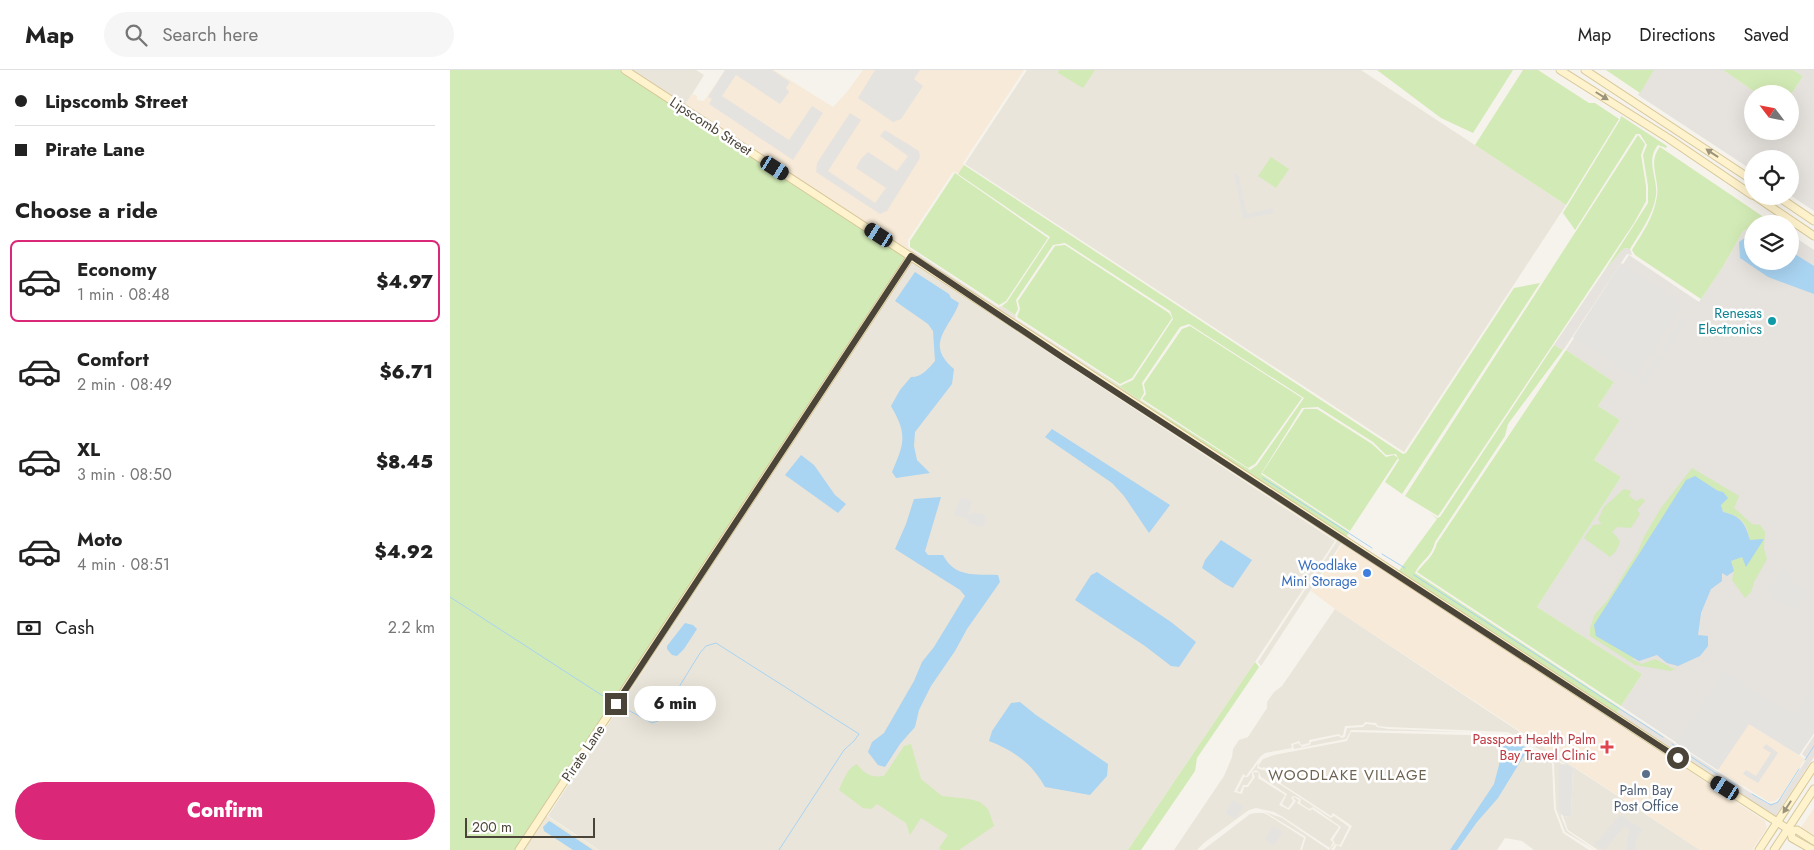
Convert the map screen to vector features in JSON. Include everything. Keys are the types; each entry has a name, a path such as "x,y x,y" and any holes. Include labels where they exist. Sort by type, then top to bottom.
{"street":[{"name":"Lipscomb Street","path":"625,70 911,256 1062,357 1790,830"},
{"path":"1560,70 1744,188"},
{"path":"1585,70 1744,175"},
{"path":"1769,205 1814,236"},
{"path":"1792,205 1814,220"},
{"name":"Pirate Lane","path":"519,850 911,256"},
{"path":"1759,850 1814,766"},
{"path":"1774,850 1790,830 1814,789"},
{"path":"1790,830 1798,830 1814,840"},
{"path":"1790,830 1792,838 1812,850"}],"shaded area":[{"path":"629,70 696,70 704,75 684,107"},
{"path":"725,70 774,70 833,107 863,70 1024,70 963,163 964,165 959,173 953,172 908,240 908,247 915,252 913,255 684,107 692,94 697,96 697,100 704,101"},
{"path":"725,70 772,70 790,82 786,88 789,92 780,104 736,75 722,96 789,140 812,106 823,113 793,160 709,104 712,99 708,97"},
{"path":"875,70 920,70 914,79 923,86 901,119 893,122 858,98"},
{"path":"1027,70 1361,70 1566,205 1404,452 965,164"},
{"path":"1654,70 1723,70 1745,85 1744,140 1799,140 1799,85 1797,85 1803,76 1793,70 1814,70 1814,211 1799,201 1799,150 1744,150 1744,165 1638,95"},
{"path":"850,113 861,120 828,171 875,203 886,188 856,168 861,159 868,152 897,171 908,156 880,136 885,130 919,151 920,158 887,211 880,214 816,172 817,163"},
{"path":"1238,173 1247,214 1273,208 1274,213 1243,219 1234,174"},
{"path":"1743,231 1744,270 1799,270 1799,240 1814,250 1814,733 1799,755 1749,724 1718,770 1621,706 1642,674 1537,607 1621,477 1594,460 1620,420 1598,406 1614,382 1566,350 1629,255 1699,302 1722,268"},
{"path":"1624,248 1630,249 1632,255 1627,254 1564,349 1554,345 1605,270"},
{"path":"915,252 998,307 1002,306 1015,315 1016,319 1337,533 913,255"},
{"path":"911,262 1335,541 1128,850 599,850 548,816"},
{"path":"1621,263 1684,304 1635,378 1573,337"},
{"path":"1683,315 1689,318 1667,350 1662,347"},
{"path":"1659,352 1664,355 1643,387 1637,383"},
{"path":"1087,376 1342,542 1261,666 1258,662 1337,541"},
{"path":"960,498 972,500 968,514 972,515 972,512 986,515 985,519 987,520 982,527 967,523 968,519 954,515"},
{"path":"1343,543 1765,821 1767,828 1752,850 1700,850 1335,609 1311,591"},
{"path":"1781,569 1792,576 1790,579 1809,591 1798,609 1789,604 1786,607 1771,597 1773,594 1767,590"},
{"path":"1335,609 1700,850 1598,850 1568,830 1563,816 1571,817 1573,768 1508,732 1388,727 1365,722 1363,725 1345,726 1341,736 1339,734 1309,740 1309,743 1301,745 1299,741 1291,744 1292,748 1265,753 1246,776 1243,774 1234,792 1242,794 1244,787 1248,787 1255,777 1253,773 1259,773 1258,778 1285,795 1279,805 1289,810 1296,801 1294,797 1299,800 1297,803 1310,811 1312,809 1339,827 1330,840 1333,842 1330,848 1274,812 1256,808 1249,810 1197,850 1174,850 1224,776 1232,757 1233,749 1239,740 1248,737 1267,708 1267,702 1274,692 1282,686"},
{"path":"1723,671 1795,716 1814,686 1814,733 1799,755 1749,724 1718,770 1676,743"},
{"path":"1620,708 1768,804 1776,803 1782,797 1806,760 1802,754 1814,736 1814,757 1775,817 1616,714"},
{"path":"1366,724 1388,729 1468,732 1351,730 1346,739 1294,749 1293,745 1298,743 1302,747 1310,745 1311,742 1338,736 1345,737 1347,728 1363,727"},
{"path":"1749,724 1805,759 1781,796 1775,801 1769,802 1718,770"},
{"path":"1351,732 1506,736 1548,759 1552,764 1554,809 1563,833 1589,850 1534,850 1522,841 1505,838 1497,850 1334,850 1337,845 1341,847 1352,826 1333,813 1331,816 1279,782 1280,778 1264,767 1258,766 1263,759 1274,755 1347,741"},
{"path":"1507,734 1571,769 1561,816 1567,831 1595,850 1565,832 1556,809 1554,763 1549,757"},
{"path":"1766,744 1778,753 1758,783 1743,774 1746,770 1756,776 1771,753 1763,748"},
{"path":"1258,763 1257,768 1278,779 1278,783 1331,818 1334,816 1349,827 1340,845 1335,844 1329,850 1335,843 1333,840 1341,827 1313,807 1309,809 1300,803 1301,799 1294,796 1291,797 1293,801 1288,808 1282,804 1287,794 1261,777 1256,770 1252,772 1252,778 1247,785 1243,785 1240,792 1237,791 1244,777 1248,777"},
{"path":"1566,764 1573,768 1571,817 1563,816 1559,811 1559,765"},
{"path":"1233,800 1244,806 1235,819 1225,813"},
{"path":"1814,808 1814,838 1800,829"},
{"path":"1265,812 1282,818 1329,850 1302,850 1306,837"},
{"path":"1264,813 1304,838 1300,850 1203,850 1250,814"},
{"path":"545,815 598,850 522,850"},
{"path":"1620,815 1642,829 1636,840 1636,850 1626,850 1629,830 1626,827 1604,850 1594,845"},
{"path":"1273,826 1283,832 1274,846 1265,839"}],"green space":[{"path":"450,70 625,70 911,256 519,850 450,850"},
{"path":"1059,70 1095,70 1083,88 1058,73"},
{"path":"1377,70 1513,70 1473,133 1441,118"},
{"path":"1523,70 1538,70 1589,103 1595,103 1619,119 1566,205 1475,145"},
{"path":"1606,70 1654,70 1640,93"},
{"path":"1723,70 1793,70 1803,76 1797,85 1745,85"},
{"path":"1621,116 1667,146 1666,148 1658,145 1652,157 1656,195 1649,217 1630,249 1624,248 1605,270 1648,203 1648,186 1643,155 1647,145 1640,134 1636,134 1575,230 1563,213"},
{"path":"1638,135 1645,144 1641,155 1646,186 1646,201 1634,223 1438,516 1405,496"},
{"path":"1660,147 1761,215 1744,215 1744,231 1701,299 1635,255 1632,250 1648,224 1656,204 1657,190 1654,159"},
{"path":"1271,157 1289,169 1276,188 1258,176"},
{"path":"964,165 1403,454 1406,453 1514,288 1540,283 1402,494 1385,482 1399,460 1396,454 1386,455 1373,442 1318,407 1302,408 1261,474 1349,532 1345,539 1086,364 1120,386 1133,380 1173,319 1170,311 1065,243 1053,245 1016,300 1018,309 1015,315 1002,306 1007,302 1050,237 958,174","holes":["1189,324 1304,398 1257,465 1250,470 1140,400 1144,393 1142,383 1180,327"]},
{"path":"955,173 1048,238 1006,301 999,305 910,247 910,241"},
{"path":"1065,245 1169,313 1172,318 1132,378 1120,384 1017,317 1020,309 1018,301 1055,246"},
{"path":"1190,326 1302,398 1255,464 1248,468 1142,399 1146,394 1144,384 1182,329"},
{"path":"1554,345 1563,350 1508,424 1505,436 1435,542 1431,552 1415,573 1620,708 1616,714 1398,572 1437,519 1430,513 1437,518 1440,517"},
{"path":"1566,350 1614,382 1598,406 1620,420 1594,460 1621,477 1537,607 1642,674 1621,706 1417,572 1436,548 1437,543"},
{"path":"1304,409 1317,409 1372,444 1386,457 1394,455 1398,458 1350,531 1262,473"},
{"path":"1692,468 1739,496 1734,508 1752,524 1760,525 1765,532 1764,549 1767,559 1754,582 1751,592 1745,598 1732,580 1734,571 1731,561 1742,557 1746,566 1749,540 1745,525 1741,519 1723,512 1718,491 1695,477 1686,481 1601,614 1642,652 1632,659 1642,664 1655,659 1674,669 1679,667 1671,671 1635,665 1590,636 1590,628 1595,614 1607,601 1638,551 1661,508"},
{"path":"1624,489 1631,491 1629,496 1636,501 1642,498 1645,501 1637,510 1640,514 1631,528 1617,527 1612,532 1620,542 1616,551 1610,557 1584,538 1593,525 1602,524 1598,520 1604,507"},
{"path":"1255,662 1259,667 1197,758 1195,771 1141,850 1128,850"},
{"path":"911,744 921,779 942,796 980,802 988,809 994,826 959,850 942,850 939,848 948,835 921,818 910,835 906,823 877,804 871,809 863,808 839,790 846,775 857,764 865,773 872,776 884,776 904,746"}],"water":[{"path":"1744,238 1744,261 1740,258 1739,242"},
{"path":"1799,257 1814,266 1814,294 1768,277 1758,270 1799,270"},
{"path":"915,272 949,294 951,298 959,303 942,336 940,344 945,360 954,369 952,384 915,432 914,446 917,460 930,473 896,478 892,472 901,446 902,432 891,406 900,390 911,377 922,374 935,361 933,331 928,324 895,301"},
{"path":"1052,429 1170,505 1149,533 1124,496 1112,483 1045,437"},
{"path":"801,455 814,465 835,495 846,504 838,513 785,475"},
{"path":"1695,476 1718,491 1723,492 1728,498 1721,505 1723,512 1741,521 1750,540 1764,539 1746,567 1742,557 1731,561 1734,571 1727,576 1722,573 1722,581 1711,589 1701,613 1698,635 1708,636 1708,646 1700,656 1678,666 1667,663 1657,655 1639,661 1596,636 1594,625 1686,480"},
{"path":"941,497 925,551 928,555 943,555 953,568 966,573 998,575 1000,582 967,629 955,651 931,686 919,710 915,727 900,744 885,767 878,765 868,752 872,742 884,733 914,681 922,662 934,647 965,596 960,590 895,549 914,499"},
{"path":"1221,540 1252,560 1233,588 1202,568 1205,560"},
{"path":"1097,572 1171,622 1196,642 1179,667 1171,666 1145,646 1075,600 1091,575"},
{"path":"685,623 693,625 697,629 684,649 677,656 672,655 667,646"},
{"path":"1020,702 1108,764 1107,776 1090,795 1045,787 1034,771 1022,759 989,741 992,731 1011,703"},
{"path":"1504,742 1526,747 1525,754 1498,798 1477,822 1457,850 1450,850 1494,784"},
{"path":"549,821 593,850 573,850 544,831 543,827"}],"waterway":[{"path":"1263,478 1372,548"},
{"path":"1382,554 1405,568"},
{"path":"1414,575 1663,737"},
{"path":"450,597 603,696"},
{"path":"626,709 652,723 658,721 700,653 706,646 716,643 859,734 844,750 779,850"},
{"path":"1672,744 1717,774"},
{"path":"1805,760 1814,746"},
{"path":"1752,794 1771,805 1778,802 1799,769"},
{"path":"1723,778 1736,785"}],"place":[{"name":"Renesas Electronics","path":"1772,321"},
{"name":"Woodlake Mini Storage","path":"1367,573"},
{"name":"Passport Health Palm Bay Travel Clinic","path":"1607,747"},
{"name":"Palm Bay Post Office","path":"1646,774"}],"district":[{"name":"WOODLAKE VILLAGE","path":"1348,775"}],"route":[{"path":"616,704 911,256 1062,357 1678,758"}]}
